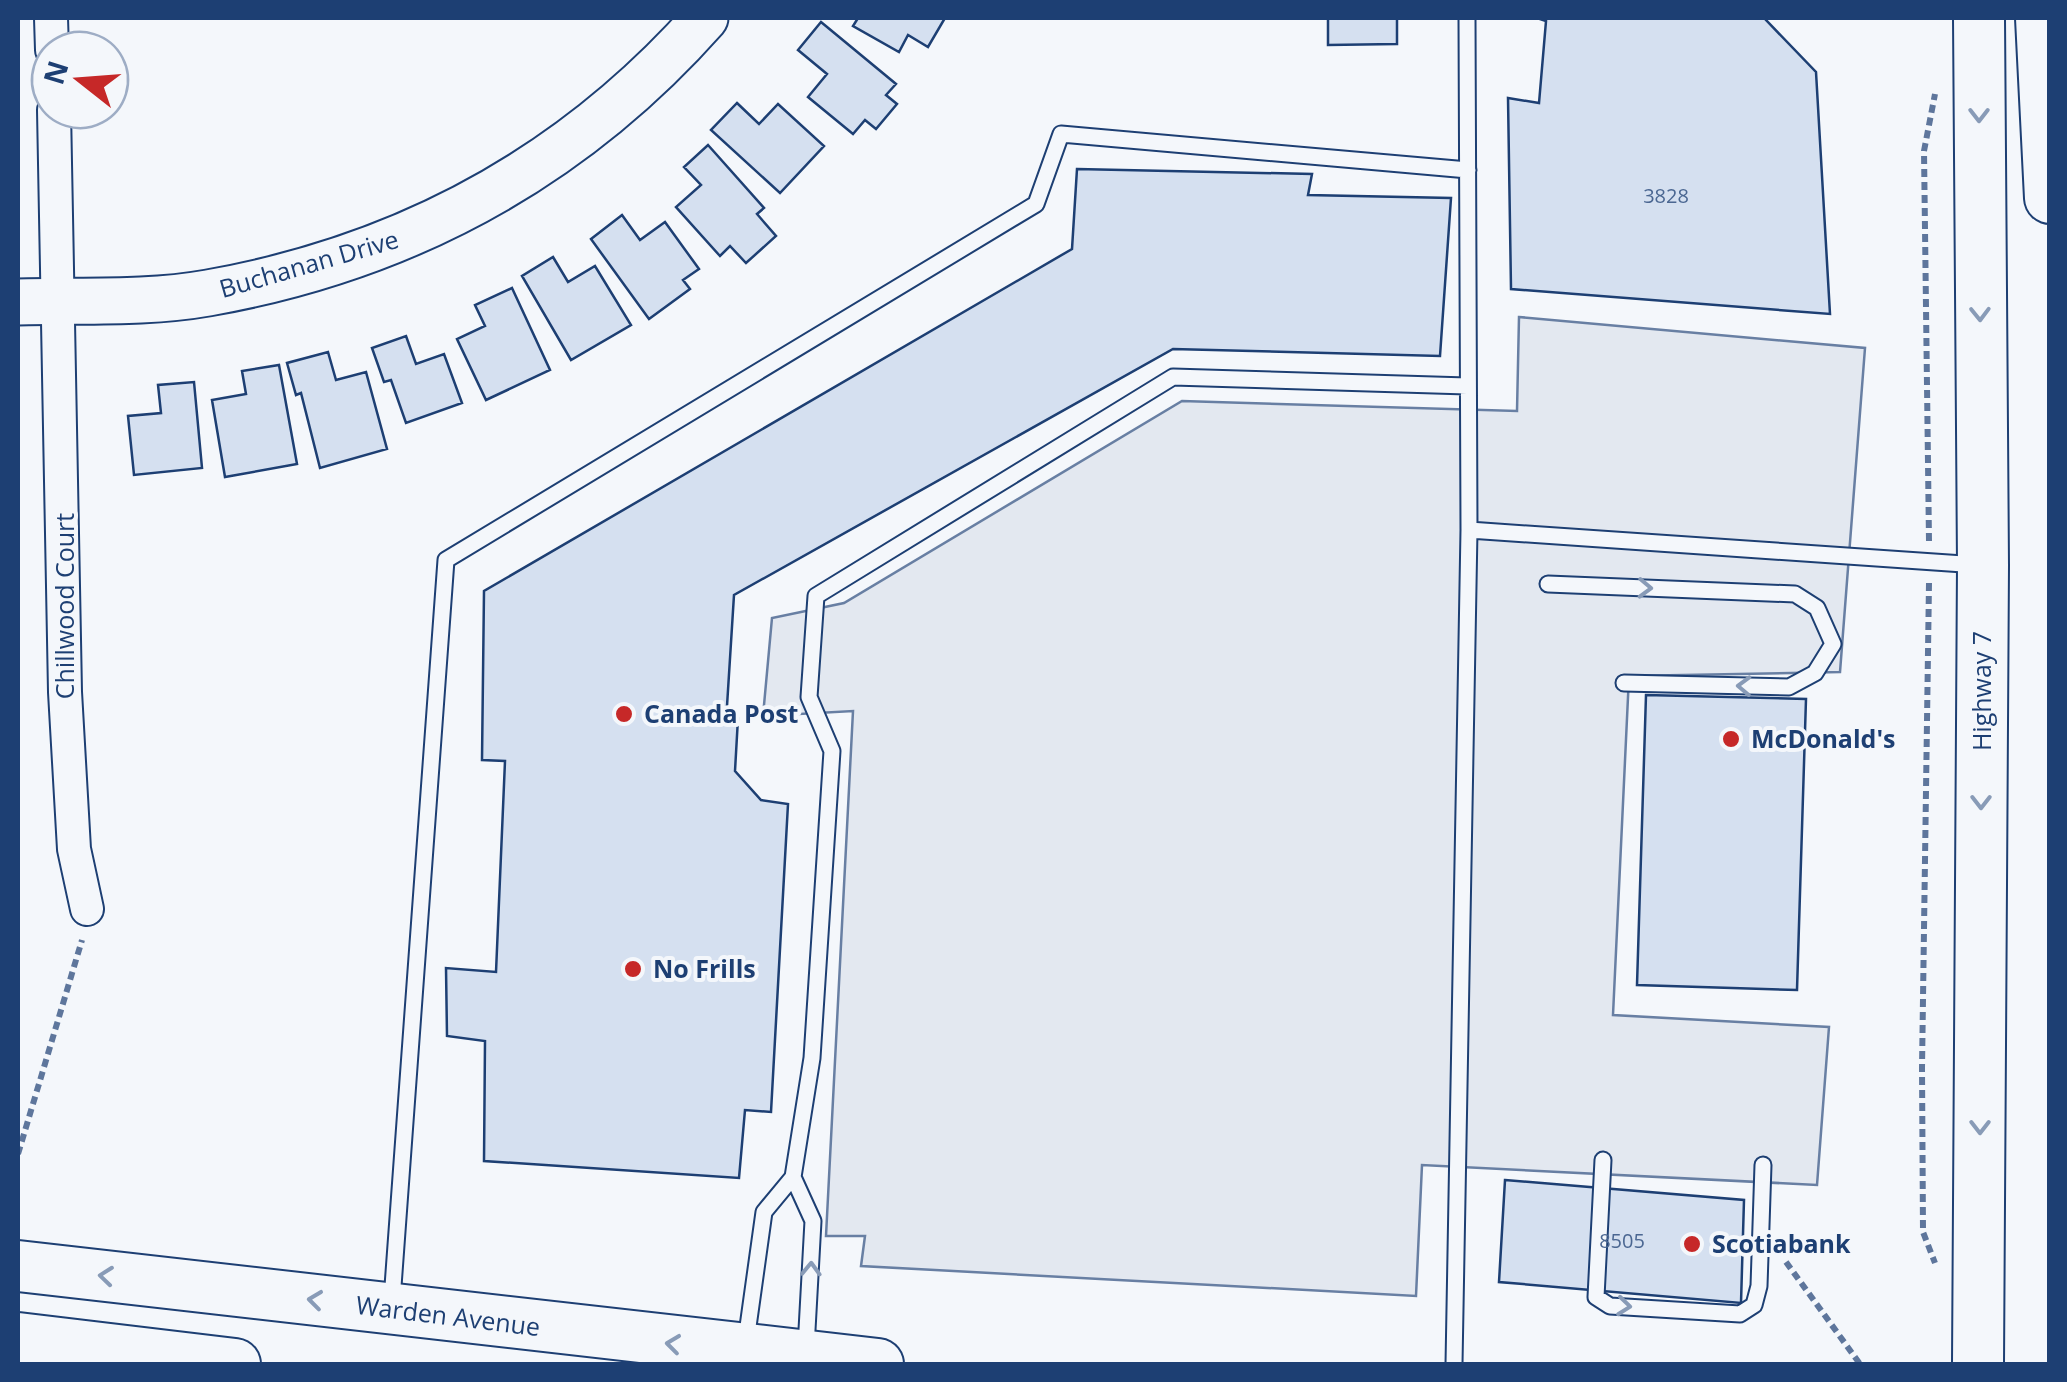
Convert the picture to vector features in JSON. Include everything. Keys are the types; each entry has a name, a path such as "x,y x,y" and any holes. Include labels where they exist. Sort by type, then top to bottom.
{"main road":[{"name":"Highway 7","path":"1978,1364 1983,565 1979,18"},
{"path":"2041,18 2050,198"},
{"name":"Warden Avenue","path":"18,1266 391,1309 744,1358 878,1364"},
{"path":"18,1338 235,1364"}],"street":[{"name":"Buchanan Drive","path":"38,301 127,301 206,293 296,273 399,241 505,188 606,116 668,60 706,18"},
{"name":"Chillwood Court","path":"52,130 38,301 74,850 87,909"}],"lane":[{"path":"1454,1364 1469,530 1466,18"},
{"path":"391,1309 446,560 1036,204 1060,134 1468,170"},
{"path":"744,1358 764,1212 793,1177 812,1058 832,751 809,697 816,596 1172,377 1467,386"},
{"path":"1469,530 1983,565"},
{"path":"1548,584 1795,594 1817,608 1834,644 1815,673 1789,687 1624,682"},
{"path":"1604,1160 1596,1297 1610,1306 1740,1314 1754,1304 1759,1286 1763,1165"},
{"path":"793,1177 812,1221 804,1360"}],"path":[{"path":"1929,522 1924,151 1937,85"},
{"path":"1929,611 1923,1232 1935,1276"},
{"path":"18,1154 78,961 87,909"},
{"path":"1785,1244 1784,1260 1860,1364"}],"shaded area":[{"path":"1519,317 1865,348 1840,672 1629,676 1613,1015 1829,1027 1817,1185 1422,1165 1416,1296 861,1266 865,1236 826,1236 853,711 763,716 772,618 844,603 1182,401 1517,411"}],"building":[{"path":"858,18 945,18 928,47 908,35 899,52 853,26"},
{"path":"1328,18 1397,18 1397,44 1328,45"},
{"path":"1537,18 1764,18 1816,72 1830,314 1511,289 1508,98 1539,103 1546,21"},
{"path":"821,22 896,84 886,95 897,104 876,129 865,120 853,134 808,97 827,74 798,50"},
{"path":"737,103 759,124 778,104 824,146 780,193 711,130"},
{"path":"708,145 764,208 757,214 776,236 746,263 730,246 720,256 676,207 701,185 684,167"},
{"path":"1077,169 1312,174 1308,195 1451,198 1440,356 1173,349 734,595 727,706 738,718 735,771 761,800 788,804 771,1112 745,1110 739,1178 484,1161 485,1041 447,1036 446,968 496,972 505,761 482,760 484,591 1072,249"},
{"path":"622,215 640,240 665,222 699,269 683,280 690,289 649,319 591,239"},
{"path":"553,257 568,282 595,266 631,325 571,360 522,276"},
{"path":"512,288 550,370 486,400 457,339 485,326 475,305"},
{"path":"406,336 416,364 444,354 462,403 406,423 391,380 384,382 372,348"},
{"path":"328,352 336,380 366,372 387,449 320,468 301,393 296,395 287,363"},
{"path":"279,365 297,464 225,477 212,400 246,394 242,371"},
{"path":"194,382 202,468 134,475 128,416 161,413 158,385"},
{"path":"1646,695 1806,699 1797,990 1637,985"},
{"path":"1505,1180 1744,1200 1741,1303 1499,1282"}],"place":[{"name":"Canada Post","path":"624,714"},
{"name":"McDonald's","path":"1731,739"},
{"name":"No Frills","path":"633,969"},
{"name":"Scotiabank","path":"1692,1244"}]}
